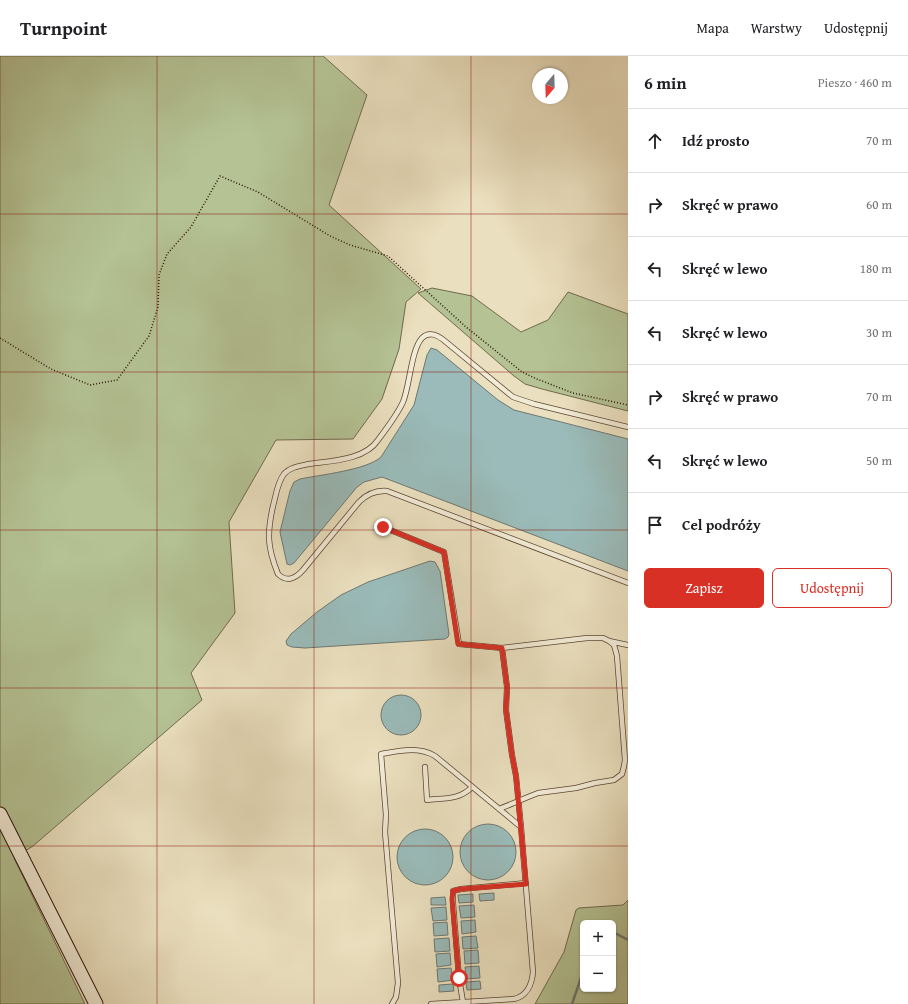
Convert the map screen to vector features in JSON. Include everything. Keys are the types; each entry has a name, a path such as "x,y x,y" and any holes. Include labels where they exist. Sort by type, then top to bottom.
{"street":[{"path":"0,814 96,1004"}],"lane":[{"path":"628,427 534,404 513,397 446,342 435,334 429,334 423,337 416,349 402,402 376,444 368,451 354,456 301,466 288,471 278,486 268,534 268,541 278,574 282,578 294,578 304,570 359,502 374,492 387,491 628,583"},
{"path":"383,527 444,552 458,644 502,648 587,638 603,638 628,645"},
{"path":"500,809 538,793 576,788 614,780 622,774 626,764 618,656 614,645 610,641"},
{"path":"431,1004 508,1002 523,995 530,986 532,977 519,801 506,710 507,687 502,648"},
{"path":"394,1003 398,990 398,983 385,832 386,815 381,754 412,750 425,751 435,756 521,827"},
{"path":"425,768 427,800 456,797 465,794 472,787"},
{"path":"463,1002 459,978 452,899 453,891 461,889 526,884"}],"path":[{"path":"0,338 51,369 90,385 117,380 150,336 158,308 159,275 167,254 182,235 191,227 220,176 258,192 330,236 350,245 388,256 466,327 522,372 573,392 628,405"}],"green space":[{"path":"0,56 323,56 367,95 329,205 421,289 406,302 399,349 382,399 353,439 276,440 229,522 235,613 191,673 202,700 33,846 14,858 85,1004 0,1004"},
{"path":"432,288 472,296 521,332 548,320 568,292 628,314 628,411 525,384 418,293"},
{"path":"628,900 628,1004 535,1004 564,952 576,910 579,908 623,905"}],"water":[{"path":"431,348 437,350 498,400 514,410 628,439 628,571 382,477 364,482 357,487 294,563 290,565 287,564 280,532 290,491 294,482 300,479 354,469 374,462 381,457 414,405 427,355"},
{"path":"430,561 435,562 440,571 449,634 445,639 305,648 287,645 286,641 291,634 317,612 341,595 368,582"},
{"path":"401,695 409,697 415,701 419,707 421,715 419,723 415,729 409,733 401,735 393,733 387,729 383,723 381,715 383,707 387,701 393,697"},
{"path":"488,824 499,826 508,832 514,841 516,852 514,863 508,872 499,878 488,880 477,878 468,872 462,863 460,852 462,841 468,832 477,826"},
{"path":"425,829 436,831 445,837 451,846 453,857 451,868 445,877 436,883 425,885 414,883 405,877 399,868 397,857 399,846 405,837 414,831"},
{"path":"494,893 494,900 480,901 479,894"},
{"path":"473,894 473,902 459,903 458,895"},
{"path":"445,897 446,905 431,905 431,898"},
{"path":"474,905 475,917 461,918 459,906"},
{"path":"446,907 447,920 433,921 431,908"},
{"path":"475,920 476,932 462,934 461,921"},
{"path":"447,922 448,935 434,936 433,923"},
{"path":"476,936 478,948 463,949 462,937"},
{"path":"449,938 450,951 435,952 434,939"},
{"path":"478,950 479,963 465,964 464,951"},
{"path":"450,953 451,965 437,967 436,954"},
{"path":"479,966 480,978 466,979 465,967"},
{"path":"451,968 453,980 438,982 437,969"},
{"path":"480,981 481,989 467,990 466,982"},
{"path":"453,984 454,991 439,992 439,985"}],"waterway":[{"path":"616,934 628,940"},
{"path":"572,1004 580,981"}],"route":[{"path":"383,527 444,552 458,644 502,648 507,687 506,710 516,776 526,884 461,889 453,891 452,899 459,978"}]}
